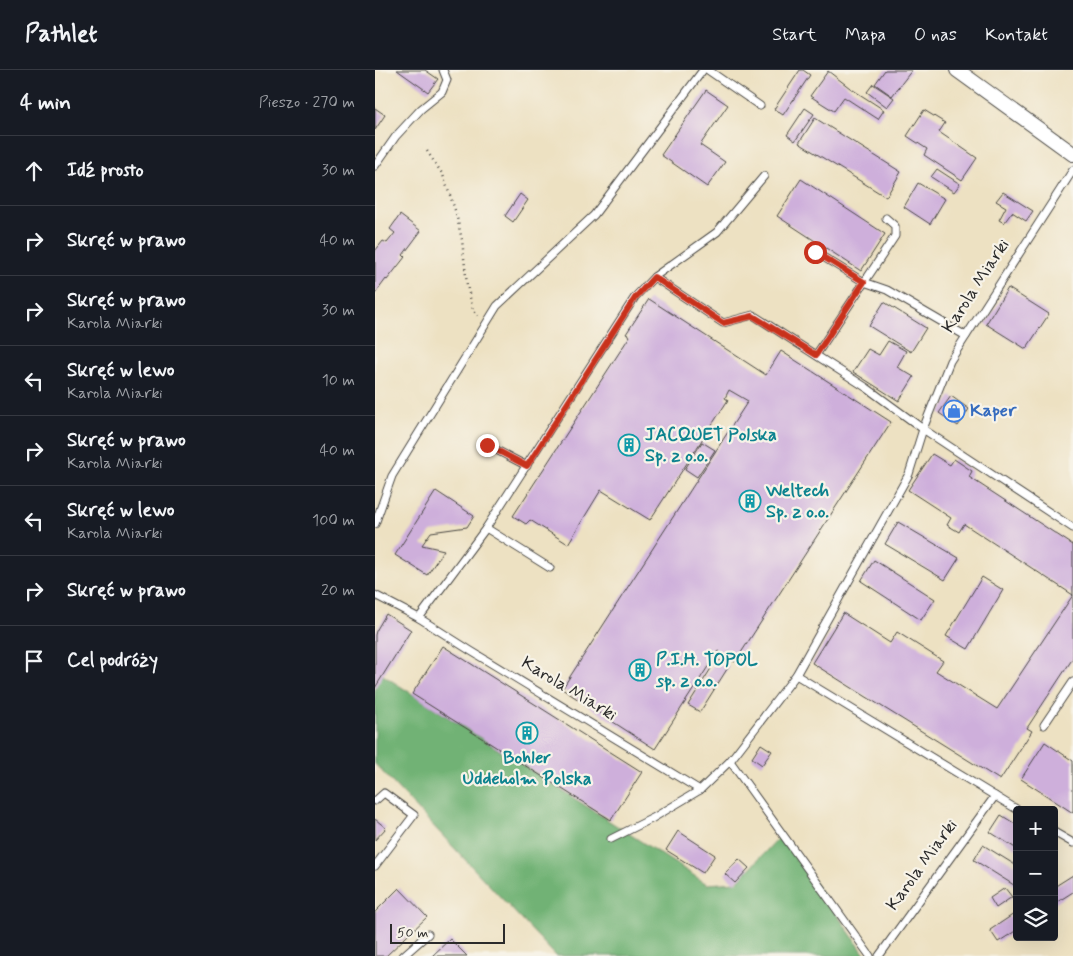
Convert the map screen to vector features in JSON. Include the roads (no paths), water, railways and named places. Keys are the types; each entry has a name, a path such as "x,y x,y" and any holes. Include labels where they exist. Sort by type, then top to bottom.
{"street":[{"path":"957,70 1073,154"}],"lane":[{"path":"375,166 396,136 421,109 442,92 447,80 443,70"},
{"path":"375,524 392,476 497,306 594,215 703,70"},
{"path":"708,70 760,106"},
{"name":"Karola Miarki","path":"611,839 653,818 700,790 730,761 796,675 909,474 923,429 950,361 1073,170"},
{"path":"419,618 487,528 635,298 654,277 717,232 764,176"},
{"path":"816,355 895,236 895,226 886,218"},
{"path":"815,252 864,282 887,290 966,336"},
{"path":"654,277 723,323 753,316 867,388 923,429 1073,528"},
{"path":"487,445 527,466"},
{"path":"487,528 550,568"},
{"name":"Karola Miarki","path":"375,595 419,618 700,790"},
{"path":"796,675 1013,807"},
{"path":"1044,725 1073,682"},
{"path":"730,761 870,956"},
{"path":"375,801 383,793 415,816 375,866"},
{"name":"Karola Miarki","path":"879,956 995,796"},
{"path":"1058,834 1073,843"},
{"path":"403,956 428,934"}],"place":[{"name":"Kaper","path":"954,411"},
{"name":"JACQUET Polska Sp. z o.o.","path":"629,445"},
{"name":"Weltech Sp. z o.o.","path":"750,501"},
{"name":"P.I.H. TOPOL sp. z o.o.","path":"640,670"},
{"name":"Bohler Uddeholm Polska","path":"527,733"}]}
